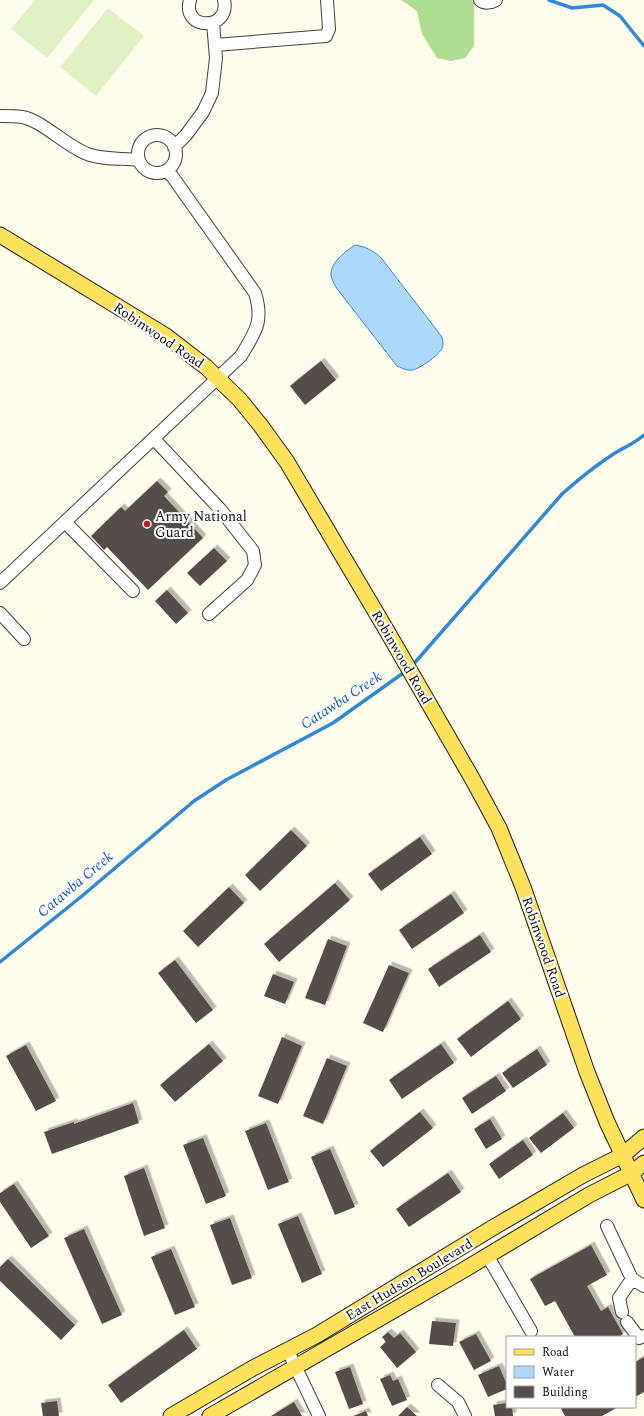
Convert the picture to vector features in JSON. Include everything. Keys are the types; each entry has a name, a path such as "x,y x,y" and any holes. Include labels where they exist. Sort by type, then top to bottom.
{"main road":[{"name":"Robinwood Road","path":"0,234 166,336 206,366 240,400 287,462 432,708 499,828 524,887 587,1072 644,1200"},
{"name":"East Hudson Boulevard","path":"170,1416 253,1368 317,1335 583,1175 623,1155 644,1138"},
{"name":"East Hudson Boulevard","path":"210,1416 488,1255 589,1194 632,1173 644,1163"}],"street":[{"path":"190,0 189,7 193,17 202,23 213,23 222,15 224,10 224,0"},
{"path":"215,45 326,36 329,29 327,0"},
{"path":"480,0 487,3 496,0"},
{"path":"173,144 186,135 203,112 212,93 216,58 213,23"},
{"path":"0,116 22,117 35,122 73,147 89,154 104,158 139,160"},
{"path":"160,136 166,138 173,144 176,158 170,171 156,173 150,172 142,165 138,154 143,142 148,138 160,136"},
{"path":"0,583 241,356 257,329 259,305 255,293 170,171"},
{"path":"154,439 220,508 253,551 255,565 247,580 209,614"},
{"path":"65,522 133,591"},
{"path":"0,613 24,639"},
{"path":"607,1226 632,1279 644,1286"},
{"path":"488,1255 531,1330"},
{"path":"632,1279 619,1298 625,1317 639,1338 644,1336"},
{"path":"288,1351 319,1416"},
{"path":"438,1385 458,1402 465,1416"}],"green space":[{"path":"35,0 94,0 47,58 11,29"},
{"path":"401,0 472,0 474,2 474,46 465,58 451,61 437,58 422,34 417,11"},
{"path":"108,8 144,36 96,96 60,67"}],"water":[{"path":"355,245 370,250 382,259 442,337 443,345 441,350 424,365 410,370 397,366 338,290 332,279 331,271 339,258"}],"building":[{"path":"321,361 336,380 305,405 290,386"},
{"name":"Army National Guard","path":"157,481 168,492 164,496 203,538 148,590 107,547 104,550 91,536 121,507 125,511"},
{"path":"214,548 227,561 200,586 187,573"},
{"path":"167,590 188,613 176,624 155,601"},
{"path":"291,830 307,846 260,891 245,875"},
{"path":"420,837 432,854 381,891 368,874"},
{"path":"335,883 350,900 279,962 264,944"},
{"path":"229,887 244,903 198,947 183,931"},
{"path":"451,894 464,913 412,949 399,930"},
{"path":"480,935 491,952 439,987 428,969"},
{"path":"328,939 347,946 325,1005 305,998"},
{"path":"175,960 213,1010 196,1023 158,973"},
{"path":"389,965 409,973 383,1032 363,1023"},
{"path":"273,974 294,982 285,1004 264,996"},
{"path":"508,1001 521,1019 471,1057 457,1039"},
{"path":"282,1037 302,1046 278,1104 258,1096"},
{"path":"209,1044 223,1061 175,1102 160,1085"},
{"path":"441,1044 454,1063 402,1099 389,1080"},
{"path":"26,1045 56,1101 36,1111 6,1056"},
{"path":"537,1049 547,1065 513,1088 502,1073"},
{"path":"327,1058 347,1066 323,1124 303,1116"},
{"path":"496,1076 506,1091 472,1114 462,1098"},
{"path":"133,1103 139,1123 52,1154 44,1132 74,1122 74,1124"},
{"path":"420,1112 433,1128 383,1167 370,1151"},
{"path":"563,1113 574,1128 541,1153 529,1138"},
{"path":"490,1119 502,1139 486,1149 474,1129"},
{"path":"266,1123 289,1182 268,1190 245,1131"},
{"path":"203,1138 226,1196 206,1204 183,1145"},
{"path":"523,1140 533,1155 499,1179 489,1164"},
{"path":"330,1149 355,1207 335,1215 311,1157"},
{"path":"144,1168 165,1228 144,1236 124,1176"},
{"path":"448,1173 461,1192 409,1227 396,1209"},
{"path":"14,1184 49,1236 31,1248 0,1202 0,1193"},
{"path":"298,1216 322,1274 302,1283 278,1224"},
{"path":"230,1218 252,1278 232,1285 210,1225"},
{"path":"84,1229 122,1315 102,1324 64,1238"},
{"path":"591,1245 607,1275 587,1286 601,1311 608,1307 623,1334 620,1336 574,1336 555,1301 545,1306 530,1279"},
{"path":"171,1249 195,1307 175,1315 151,1257"},
{"path":"8,1259 75,1325 61,1340 0,1281 0,1267"},
{"path":"432,1321 456,1323 453,1346 429,1344"},
{"path":"184,1330 197,1349 121,1403 108,1385"},
{"path":"388,1332 394,1338 400,1333 416,1352 397,1368 380,1347 386,1342 382,1337"},
{"path":"476,1334 491,1361 474,1370 459,1342"},
{"path":"644,1357 644,1392 636,1396 636,1361"},
{"path":"499,1366 506,1383 506,1389 488,1397 478,1375"},
{"path":"350,1367 363,1404 349,1409 335,1372"},
{"path":"390,1375 393,1381 398,1379 407,1400 392,1406 380,1379"},
{"path":"57,1401 59,1416 43,1416 41,1403"},
{"path":"294,1402 302,1416 271,1416"},
{"path":"506,1403 506,1408 512,1408 513,1416 495,1416 493,1405"},
{"path":"407,1407 417,1416 398,1416"},
{"path":"561,1408 616,1408 602,1416 565,1416"},
{"path":"366,1411 368,1416 353,1416"}],"waterway":[{"path":"549,0 572,8 603,5 620,16 644,46"},
{"name":"Catawba Creek","path":"411,667 562,494 601,462 634,443 644,435"},
{"name":"Catawba Creek","path":"0,962 82,896 194,801 226,780 333,723 406,671"}],"place":[{"name":"Army National Guard","path":"147,524"}]}
